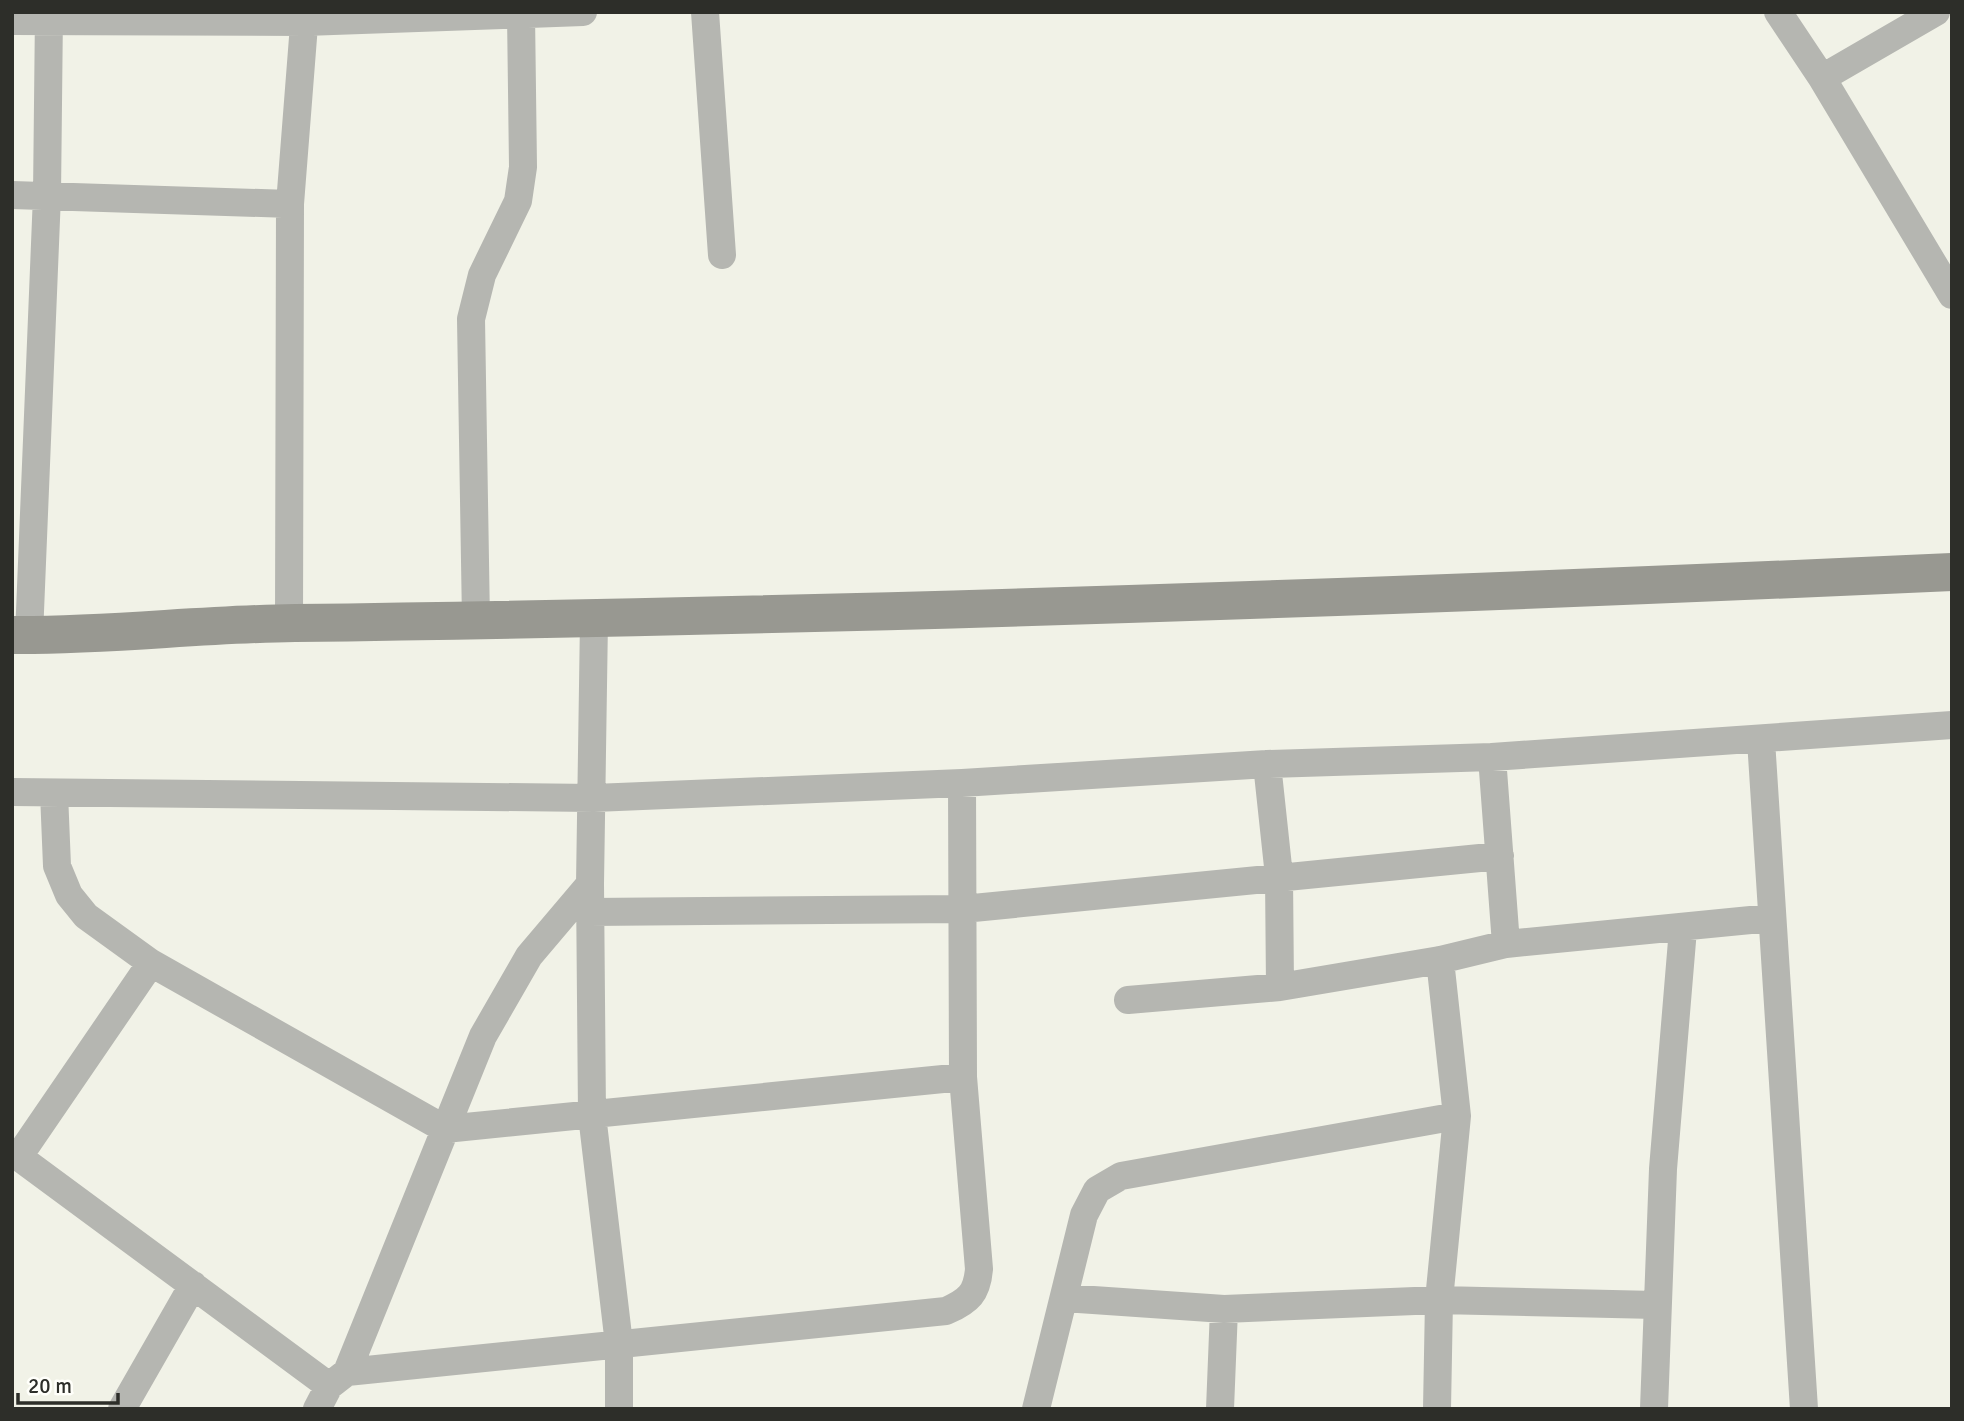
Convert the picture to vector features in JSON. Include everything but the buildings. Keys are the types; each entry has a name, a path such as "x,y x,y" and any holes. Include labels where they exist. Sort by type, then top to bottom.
{"street":[{"path":"12,21 49,17 305,17 583,12"},
{"path":"705,12 722,255"},
{"path":"1778,12 1822,78 1952,295"},
{"path":"1822,78 1936,12"},
{"path":"476,621 471,319 481,275 518,201 523,167 521,14"},
{"path":"49,17 47,195 20,636 289,623 594,620 1654,586 1952,572"},
{"path":"289,623 290,204 305,17"},
{"path":"12,195 290,204"},
{"path":"594,620 594,798 590,884 592,1115 620,1344 619,1409"},
{"path":"12,792 594,798 962,783 1267,764 1492,757 1952,725"},
{"path":"1760,740 1804,1409"},
{"path":"1492,757 1506,944"},
{"path":"1267,764 1279,876 1280,987"},
{"path":"151,963 15,1154 331,1389 620,1344 946,1311 965,1303 977,1289 979,1269 963,1077 962,783"},
{"path":"54,793 57,866 69,895 86,916 151,963 445,1129 963,1077"},
{"path":"590,912 963,909 1500,856"},
{"path":"331,1389 483,1036 529,956 590,884"},
{"path":"1128,1000 1280,987 1440,960 1506,944 1682,929 1771,918"},
{"path":"1654,1409 1663,1169 1682,929"},
{"path":"1437,1409 1439,1300 1457,1116 1440,960"},
{"path":"1036,1409 1084,1215 1097,1190 1121,1176 1457,1116"},
{"path":"122,1409 193,1285"},
{"path":"1064,1298 1224,1309 1439,1300 1656,1305"},
{"path":"1220,1409 1224,1309"}]}
